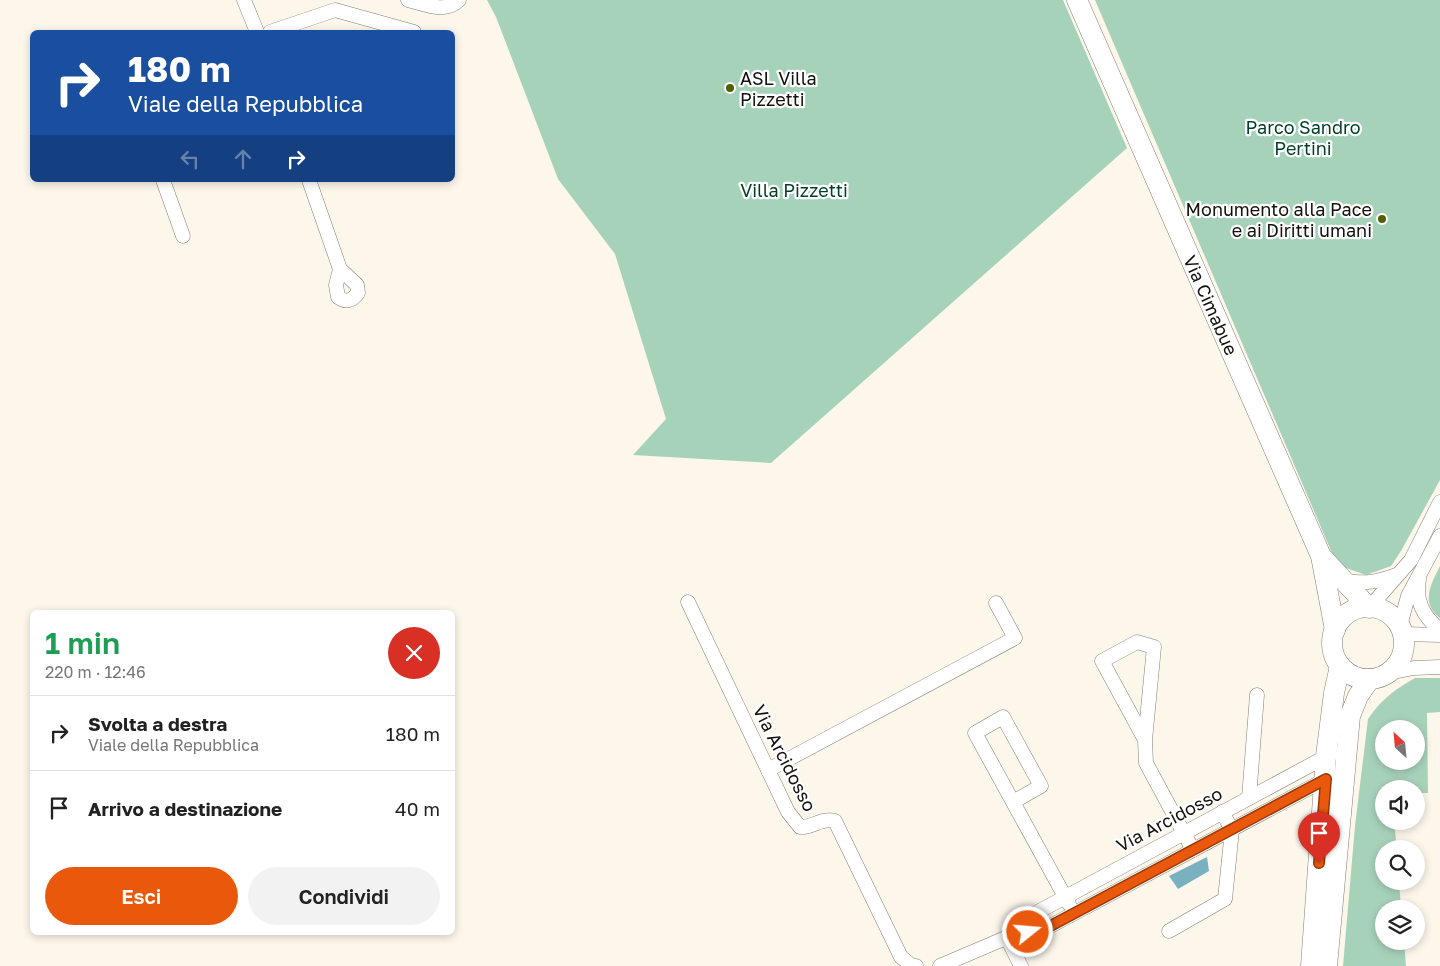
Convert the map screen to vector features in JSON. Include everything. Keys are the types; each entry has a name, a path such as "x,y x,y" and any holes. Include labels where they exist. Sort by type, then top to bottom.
{"main road":[{"name":"Via Cimabue","path":"1076,0 1321,556 1335,630"},
{"name":"Via Cimabue","path":"1321,556 1369,608"},
{"path":"1311,966 1335,775 1346,746 1350,716 1358,696 1379,676 1400,660 1403,651 1401,630 1393,617 1385,612 1369,608 1353,611 1346,616 1335,630 1332,644 1340,666 1352,675 1361,678 1379,676"},
{"path":"1327,966 1335,775 1326,756 1334,693 1340,666"}],"street":[{"path":"244,0 257,30"},
{"path":"254,0 258,30"},
{"path":"408,0 435,7 450,7 459,0"},
{"path":"276,30 335,10 407,30"},
{"path":"164,182 183,236"},
{"path":"310,182 340,269"},
{"path":"1369,608 1411,560 1440,502"},
{"path":"1440,536 1408,596 1401,630 1440,635"},
{"path":"1420,572 1417,588 1420,605 1428,620 1440,630"},
{"path":"1345,581 1366,583 1382,581 1400,574"},
{"name":"Via Arcidosso","path":"688,602 788,812 800,826 805,827 824,820 835,821 901,957 911,965 916,966"},
{"path":"768,770 1015,638 996,603"},
{"path":"1145,740 1102,661 1138,642 1154,647 1145,740 1146,763 1193,850"},
{"path":"1379,676 1414,668 1440,667"},
{"path":"1248,798 1257,696"},
{"path":"1012,802 1041,786 1003,717 974,733 1012,802 1074,913"},
{"name":"Via Arcidosso","path":"1011,936 1034,914 1346,746"},
{"name":"Via Arcidosso","path":"940,966 1011,936 1041,931 1335,775"},
{"path":"1169,931 1225,899 1232,830 1222,812"},
{"path":"1011,936 1021,966"}],"green space":[{"name":"Villa Pizzetti","path":"487,0 1063,0 1127,148 771,463 633,455 666,419 615,254 558,179 496,17"},
{"name":"Parco Sandro Pertini","path":"1095,0 1440,0 1440,480 1391,566 1366,575 1346,568 1332,553"},
{"path":"1440,566 1440,618 1430,606 1429,593"},
{"path":"1415,678 1440,678 1440,712 1427,713 1428,793 1425,793 1425,780 1375,780 1375,830 1395,830 1396,840 1375,840 1375,890 1400,890 1400,900 1375,900 1375,950 1405,950 1406,966 1343,966 1355,826 1368,719 1383,700"}],"water":[{"path":"1207,857 1209,871 1178,889 1169,876"}],"place":[{"name":"ASL Villa Pizzetti","path":"730,88"},
{"name":"Monumento alla Pace e ai Diritti umani","path":"1382,219"}],"route":[{"path":"1028,932 1041,931 1326,779 1319,863"}]}
